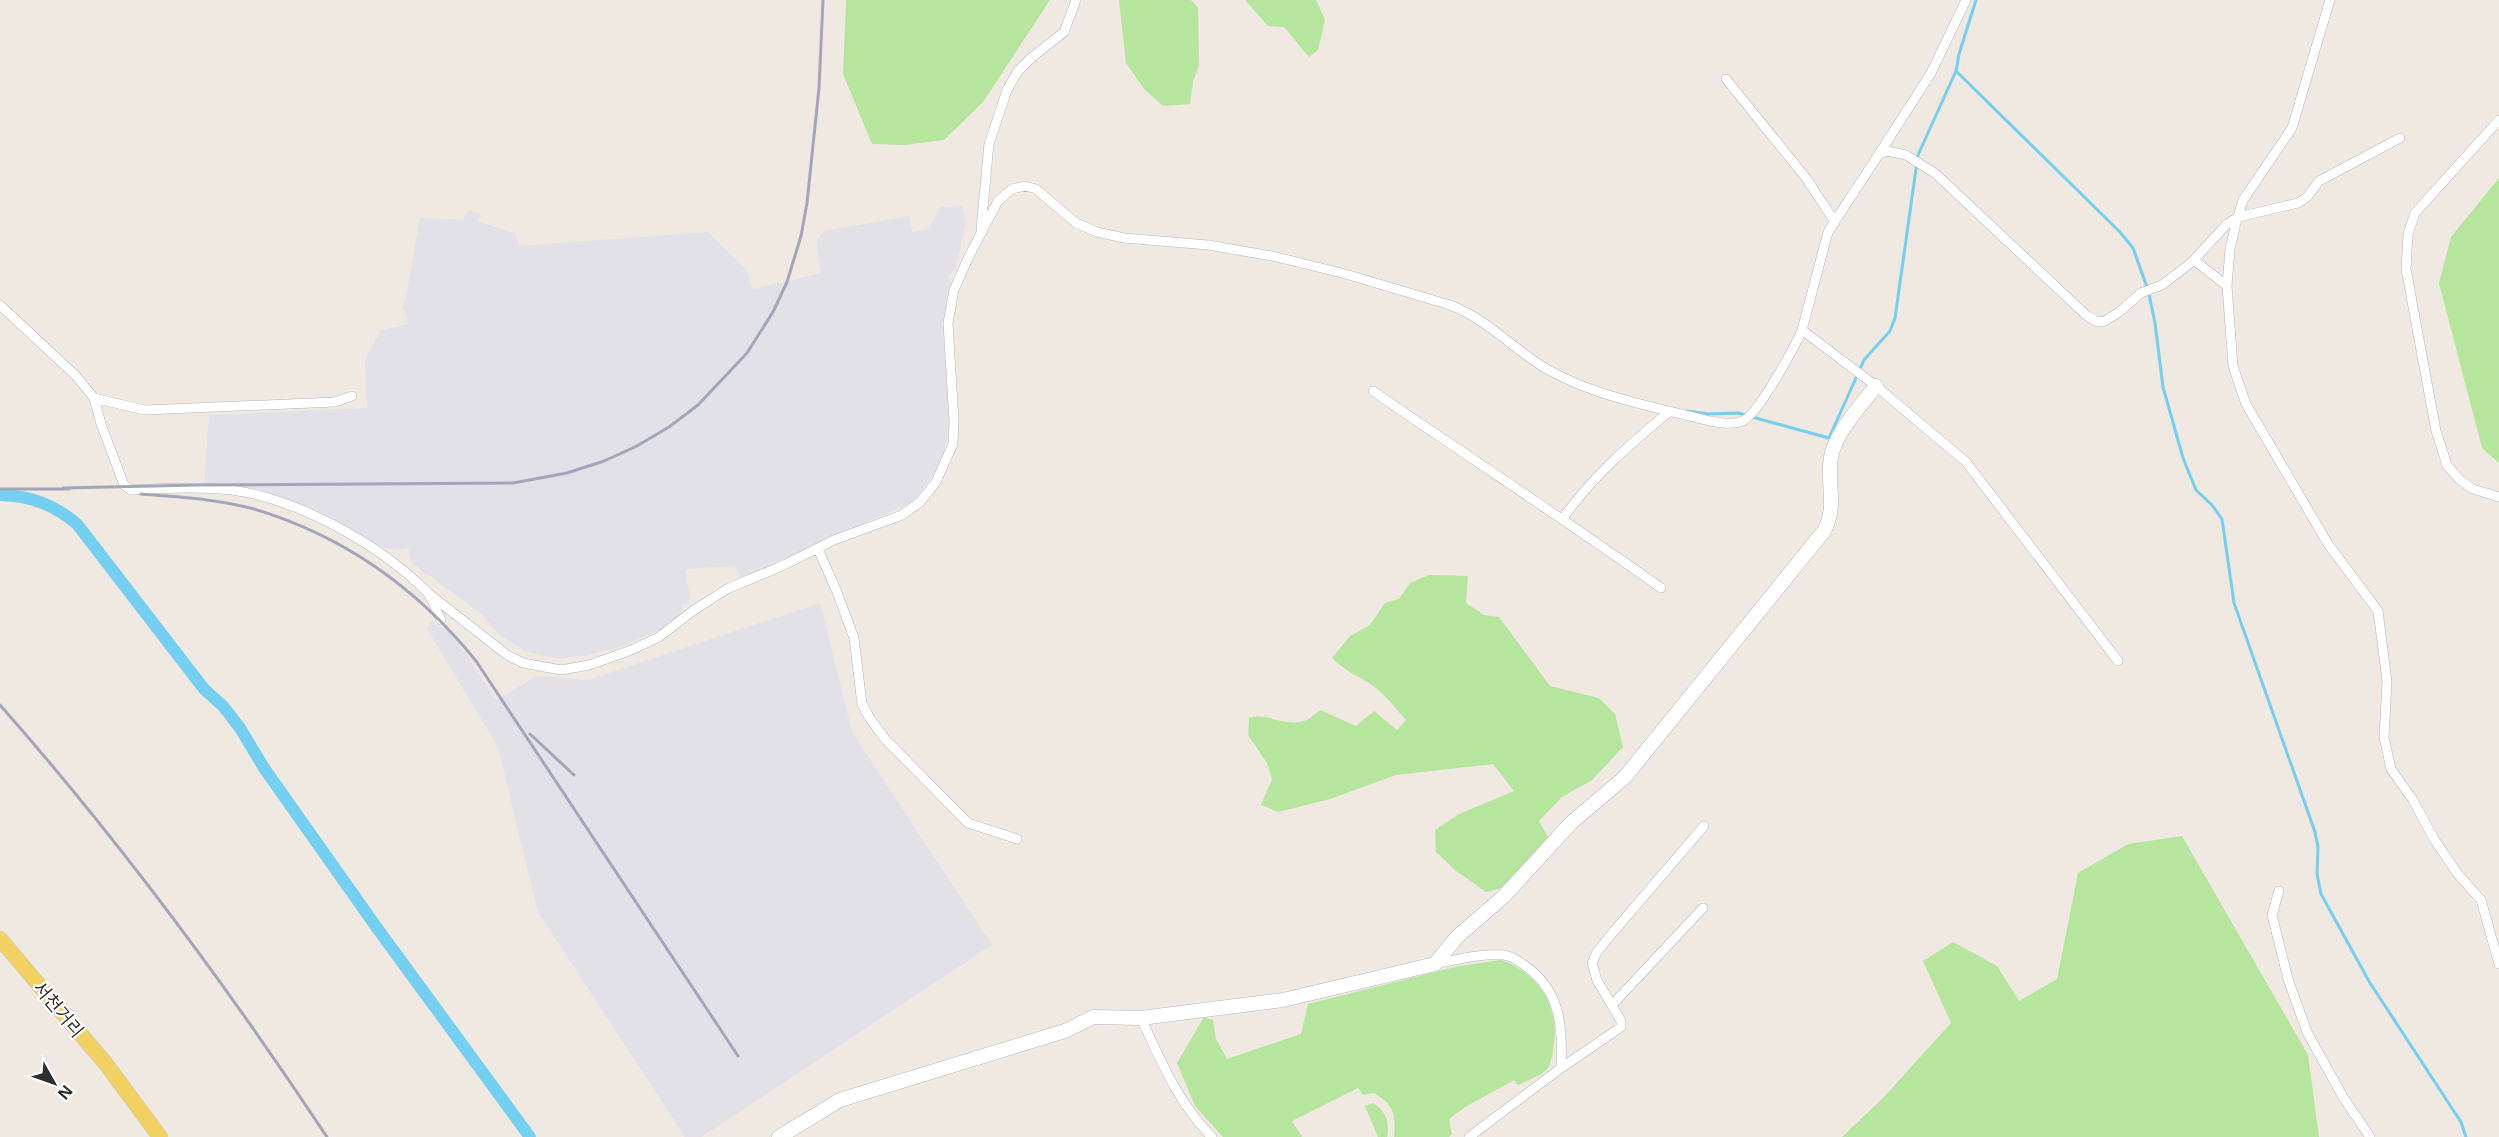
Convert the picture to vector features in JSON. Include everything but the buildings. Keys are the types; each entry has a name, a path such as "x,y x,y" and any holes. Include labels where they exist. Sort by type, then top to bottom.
{"main road":[{"name":"서천거리","path":"0,939 106,1064 160,1137"}],"street":[{"path":"980,234 989,144 1007,90 1018,71 1064,32 1076,0"},
{"path":"0,304 76,376 94,398 101,424 124,485 131,490 231,490 279,501 340,529 370,547 507,655 523,663 561,670 589,665 659,637 694,610 727,590 861,529 902,516 920,502 936,482 947,462 953,444 954,421 948,323 954,290 998,201 1012,189 1026,186 1040,192 1076,223 1097,232 1124,238 1208,244 1272,256 1342,273 1467,311 1543,366 1601,392 1728,424 1749,416 1761,403 1802,330 1828,232 1931,73 1966,0"},
{"path":"2330,0 2292,128 2243,200 2238,217 2230,249 2227,286 2233,366 2246,404 2328,544 2378,610 2387,681 2384,736 2391,769 2413,800 2434,839 2457,873 2481,900 2499,964"},
{"path":"1725,79 1806,178 1834,222"},
{"path":"2499,120 2415,213 2408,234 2406,268 2436,431 2447,465 2460,480 2473,489 2499,497"},
{"path":"1878,154 1887,151 1918,162 1936,174 2086,315 2098,322 2105,321 2119,312 2141,293 2162,285 2194,260 2227,224 2238,217 2298,203 2307,197 2319,181 2400,138"},
{"path":"2194,260 2227,286"},
{"path":"1802,330 1876,386 1966,462 2118,661"},
{"path":"1435,964 1457,937 1504,896 1572,822 1625,777 1824,531 1831,517 1831,458 1840,434 1876,386"},
{"path":"1373,391 1480,466 1563,518 1661,588"},
{"path":"94,398 144,410 335,402 352,396"},
{"path":"1563,518 1609,463 1670,411"},
{"path":"818,549 854,638 862,704 868,717 885,739 968,823 1017,839"},
{"path":"428,593 441,620"},
{"path":"1469,1137 1561,1068 1622,1027 1597,980 1592,963 1597,952 1704,826"},
{"path":"2279,891 2272,915 2288,979 2307,1032 2343,1097 2370,1137"},
{"path":"1612,1005 1702,908"},
{"path":"779,1137 840,1100 1065,1030 1093,1017 1141,1018 1284,1000 1435,964 1480,956 1506,955 1537,974 1554,999 1559,1016 1563,1035 1561,1068"},
{"path":"1141,1018 1164,1069 1212,1137"}],"shaded area":[{"path":"962,206 966,222 956,267 948,277 952,285 943,325 949,413 948,432 943,457 934,474 916,498 910,503 741,578 735,566 686,569 690,595 688,604 682,604 682,615 672,625 620,647 559,659 524,651 500,635 479,612 412,563 408,548 397,550 381,547 292,501 256,488 204,487 209,415 367,408 365,360 381,330 408,324 406,313 402,308 420,218 463,220 469,210 480,214 479,222 515,233 519,246 708,232 747,270 751,287 754,289 821,273 816,241 824,231 909,216 912,232 929,229 940,207"},
{"path":"820,603 852,732 992,945 701,1137 685,1137 538,912 498,747 427,629 431,621 451,633 497,701 536,676 588,680"}],"green space":[{"path":"846,0 1050,0 983,102 944,140 904,145 872,144 843,74"},
{"path":"1119,0 1191,0 1198,8 1199,65 1193,82 1190,104 1163,106 1144,89 1126,63"},
{"path":"1245,0 1316,0 1325,20 1318,50 1309,57 1284,27 1268,26"},
{"path":"2499,178 2499,463 2482,448 2439,283 2451,237"},
{"path":"1429,575 1468,576 1466,603 1484,615 1499,617 1550,686 1599,698 1615,714 1623,747 1592,780 1562,797 1539,821 1549,839 1506,887 1486,892 1456,871 1436,852 1435,830 1459,814 1514,791 1493,764 1396,775 1330,799 1278,812 1261,805 1272,779 1267,763 1248,735 1249,718 1262,717 1296,722 1307,719 1320,710 1356,726 1374,711 1397,730 1406,720 1390,702 1372,685 1332,658 1350,636 1370,625 1385,603 1399,599 1410,583"},
{"path":"2182,836 2308,1055 2319,1137 1842,1137 1884,1097 1951,1023 1923,961 1953,942 1997,966 2019,1001 2057,979 2078,873 2128,844"},
{"path":"1501,960 1514,965 1535,981 1549,1003 1555,1029 1551,1060 1544,1072 1518,1085 1514,1080 1467,1106 1449,1119 1452,1134 1449,1137 1394,1137 1395,1122 1390,1106 1374,1093 1363,1095 1358,1088 1292,1121 1302,1137 1223,1137 1195,1106 1177,1063 1204,1017 1213,1020 1216,1039 1227,1059 1301,1034 1308,1004 1459,966"},
{"path":"1373,1103 1386,1117 1387,1137 1378,1137 1365,1106"}],"waterway":[{"path":"1976,0 1956,71 2120,232 2133,248 2148,290 2155,323 2163,387 2183,458 2196,490 2212,505 2222,519 2234,603 2315,832 2318,847 2317,874 2321,894 2370,983 2461,1122 2466,1137"},
{"path":"1752,417 1829,438 1864,360 1890,331 1895,318 1918,155 1956,71"},
{"path":"1687,411 1746,415"},
{"path":"0,495 41,502 77,524 204,689 223,706 240,728 264,768 377,928 530,1137"}],"railway":[{"path":"63,488 513,483 567,473 604,461 635,447 669,427 698,405 747,353 773,312 787,282 801,236 807,203 819,88 823,0"},
{"path":"0,489 69,489"},
{"path":"141,494 226,503 287,520 318,534 377,568 430,611 476,661 738,1056"},
{"path":"0,705 88,809 171,915 251,1025 327,1137"},
{"path":"530,734 574,775"}]}
